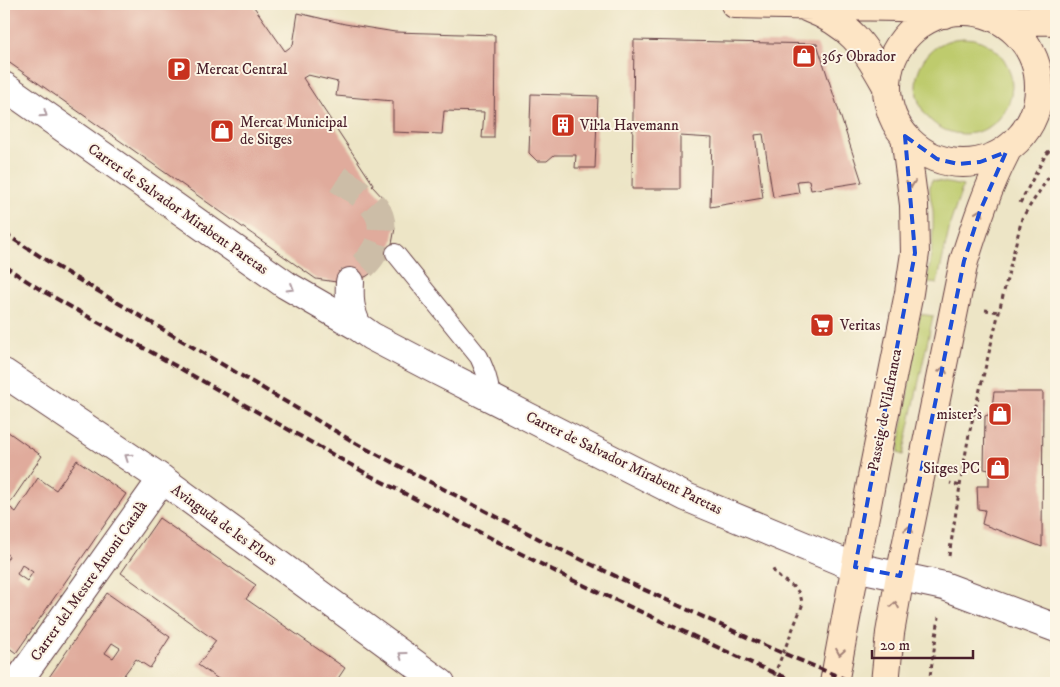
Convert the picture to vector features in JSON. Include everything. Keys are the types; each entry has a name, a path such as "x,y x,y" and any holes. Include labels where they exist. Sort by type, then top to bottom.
{"street":[{"path":"735,4 917,7 944,14"},
{"path":"802,6 827,15 846,28 868,53 885,83 888,106 905,136 920,149 937,159 958,164 980,162 1006,152"},
{"path":"885,83 898,44 908,31 918,23 944,14 966,10 988,16 1016,20 1056,22"},
{"path":"988,16 1007,26 1020,37 1028,48 1036,68 1040,89 1038,103 1028,128"},
{"name":"Carrer de Salvador Mirabent Paretas","path":"4,86 286,285 371,336 686,496 855,567 944,586 1056,628"},
{"path":"886,683 890,633 900,576 964,260 993,177 1006,152 1028,128 1056,107"},
{"name":"Passeig de Vilafranca","path":"834,683 909,293 915,253 914,205 905,136"},
{"path":"350,282 349,301 352,316 357,326"},
{"name":"Avinguda de les Flors","path":"4,373 162,480 441,683"},
{"name":"Carrer del Mestre Antoni Català","path":"18,683 162,480"}],"lane":[{"path":"395,253 479,357 490,386 490,397"}],"path":[{"path":"1016,210 1046,154 1056,144"},
{"path":"960,486 969,434 1022,218 1056,166"},
{"path":"982,319 984,309"},
{"path":"771,683 802,606 802,597 798,589"},
{"path":"930,683 931,669"}],"highlighted area":[{"path":"905,136 937,159 958,164 980,162 1006,152 980,211 964,261 900,576 855,567 915,253"}],"green space":[{"path":"964,38 983,41 998,52 1009,67 1012,86 1009,105 998,120 983,131 964,134 945,131 930,120 919,105 916,86 919,67 930,52 945,41"},
{"path":"932,180 963,186 951,221 937,284 927,282 933,229 930,191"},
{"path":"920,314 933,316 903,455 898,453"}],"building":[{"name":"Mercat Municipal de Sitges","path":"4,4 252,4 285,51 293,45 298,13 345,24 395,32 495,35 494,138 482,138 484,112 444,111 442,134 393,132 393,101 336,96 338,82 308,75 303,78 373,184 372,186 390,207 395,228 391,249 387,257 367,276 356,281 343,283 316,279 4,59"},
{"path":"634,40 817,44 862,182 811,190 809,180 797,181 799,193 773,197 763,134 755,135 763,198 710,207 712,138 680,136 680,189 632,189"},
{"name":"Vil·la Havemann","path":"531,94 598,96 595,168 575,168 576,155 554,155 547,161 537,161 529,153"},
{"path":"994,392 1043,392 1042,547 982,524 985,510 978,509 977,486 989,486 989,470 984,469 985,416 991,414"},
{"path":"4,429 42,456 8,506 16,512 38,478 56,490 77,460 126,494 16,653 4,644 4,564 9,556 4,552","holes":["22,565 33,572 27,581 17,574"]},
{"path":"159,518 256,585 246,599 345,668 337,680 342,683 224,683 198,665 216,641 121,573"},
{"path":"107,593 170,637 150,668 136,659 118,683 45,683","holes":["112,643 120,648 113,658 105,653"]},
{"path":"4,656 11,662 4,672"}],"tunnel":[{"path":"338,179 358,192 375,208 381,219 382,226 375,250 350,282"}],"railway":[{"path":"4,233 52,264 359,445 547,543 632,584 766,646 854,683"},
{"path":"4,266 41,290 369,475 568,578 799,683"}],"place":[{"name":"365 Obrador","path":"804,56"},
{"name":"Mercat Central","path":"179,69"},
{"name":"Vil·la Havemann","path":"563,125"},
{"name":"Mercat Municipal de Sitges","path":"222,131"},
{"name":"Veritas","path":"822,325"},
{"name":"mister's","path":"1000,414"},
{"name":"Sitges PC","path":"998,468"}]}
